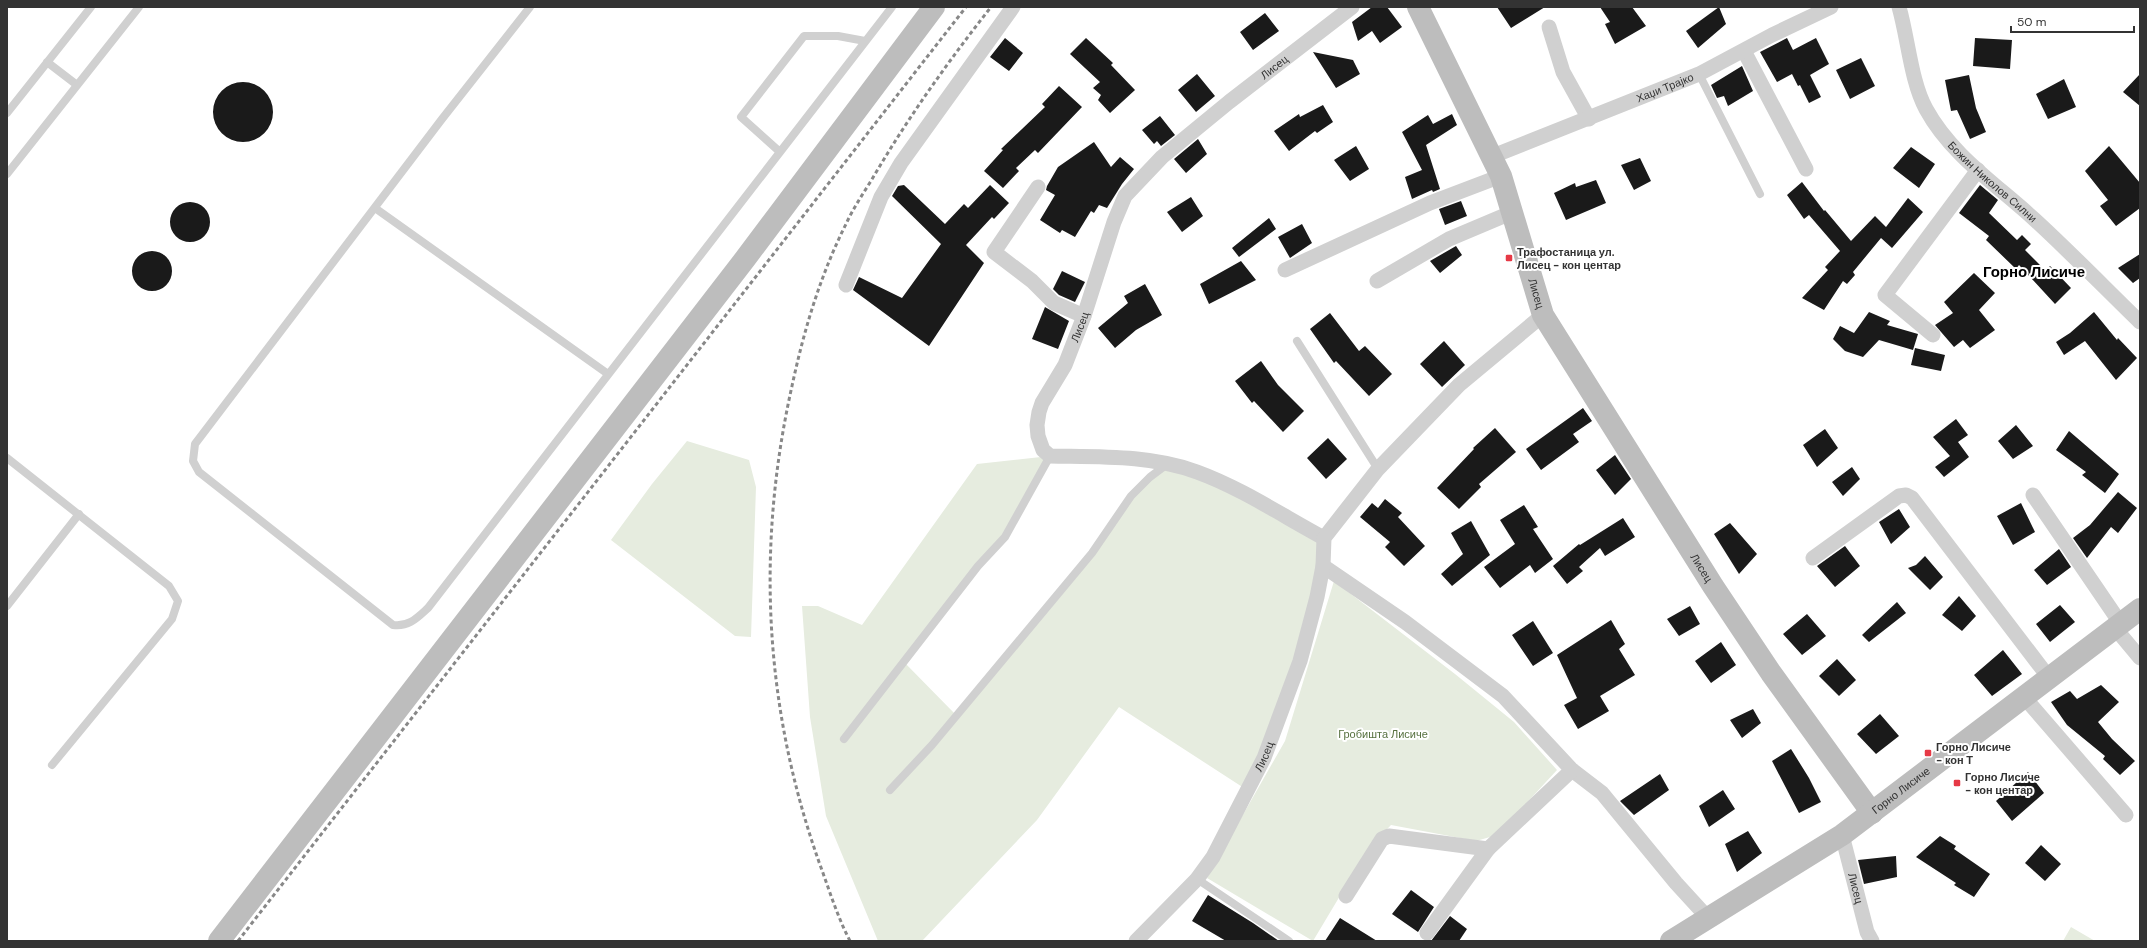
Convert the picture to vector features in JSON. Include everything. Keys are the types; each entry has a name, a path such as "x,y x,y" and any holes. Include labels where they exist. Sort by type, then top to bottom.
{"street":[{"path":"219,941 740,266 934,7"},
{"path":"846,285 881,197 901,163 1014,7"},
{"name":"Лисец","path":"1050,456 1043,450 1038,436 1037,425 1039,412 1042,403 1065,365 1084,316 1114,222 1125,196 1162,157 1229,102 1352,7"},
{"name":"Лисец","path":"1418,7 1493,156 1513,212 1543,315 1717,592 1771,673 1872,813"},
{"name":"Хаџи Трајко","path":"1493,156 1699,74 1772,35 1831,7"},
{"name":"Божин Николов Силни","path":"1899,7 1919,92 1926,109 1958,151 2034,218 2140,322"},
{"path":"1549,27 1563,72 1589,118"},
{"path":"1744,51 1806,169"},
{"path":"1933,335 1885,294 1978,170"},
{"path":"1285,270 1430,203 1501,176"},
{"path":"1038,187 994,252 1032,281 1054,303 1084,316"},
{"path":"1377,281 1450,239 1513,212"},
{"name":"Лисец","path":"1136,941 1197,879 1213,857 1264,758 1300,661 1317,597 1323,566 1324,538 1378,469 1458,385 1543,315"},
{"path":"1050,456 1114,458 1166,465 1197,472 1230,486 1324,538"},
{"path":"1813,558 1899,496 1906,495 1912,498 2050,679"},
{"path":"2033,495 2140,658"},
{"path":"1323,566 1405,622 1503,696 1572,770 1602,793 1676,883 1708,918"},
{"name":"Горно Лисиче","path":"1671,941 1842,835 2024,697 2050,679 2140,609"},
{"path":"2024,697 2126,815"},
{"path":"1427,933 1488,849 1572,770"},
{"name":"Лисец","path":"1842,835 1867,932 1872,941"},
{"path":"1346,896 1382,839 1389,836 1488,849"}],"lane":[{"path":"7,113 91,7"},
{"path":"7,174 139,7"},
{"path":"530,7 195,444 193,461 199,472 393,625 402,626 414,622 428,608 892,7"},
{"path":"780,152 741,117 760,92 804,36 838,36 865,41"},
{"path":"47,62 77,85"},
{"path":"1699,74 1760,194"},
{"path":"375,208 608,374"},
{"path":"1297,341 1378,469"},
{"path":"844,739 978,566 1005,537 1050,456"},
{"path":"7,458 169,586 178,601 172,619 52,765"},
{"path":"890,790 932,745 1092,553 1131,496 1150,477 1166,465"},
{"path":"7,606 79,514"},
{"path":"1197,879 1289,941"}],"green space":[{"path":"687,441 749,460 756,487 751,637 735,636 611,540 652,484"},
{"path":"1050,456 1005,537 904,662 956,715 1057,594 1123,508 1166,465 1180,468 1324,538 1300,661 1247,790 1119,707 1037,820 922,941 878,941 826,816 810,717 802,606 818,606 862,625 977,464"},
{"name":"Гробишта Лисиче","path":"1334,581 1455,674 1514,722 1557,770 1497,835 1476,841 1391,825 1368,849 1313,941 1207,878 1285,741"},
{"path":"2071,927 2095,941 2063,941"}],"building":[{"path":"1372,7 1387,7 1402,27 1380,43 1372,31 1358,41 1352,22"},
{"path":"1497,7 1545,7 1511,28"},
{"path":"1600,7 1632,7 1646,26 1615,44 1605,24 1610,22"},
{"path":"1719,7 1726,24 1698,48 1686,31"},
{"path":"1265,13 1279,31 1253,50 1240,32"},
{"path":"1005,38 1023,53 1009,71 990,57"},
{"path":"1086,38 1113,63 1111,65 1135,90 1110,113 1098,100 1101,95 1093,88 1100,82 1070,54"},
{"path":"1787,38 1793,50 1816,38 1829,64 1810,75 1821,97 1809,103 1800,85 1798,86 1792,74 1777,82 1760,52"},
{"path":"1975,38 2012,40 2010,69 1973,66"},
{"path":"1313,52 1353,60 1360,74 1336,88"},
{"path":"1861,58 1875,86 1850,99 1836,70"},
{"path":"1742,66 1753,91 1728,106 1724,96 1717,98 1711,85"},
{"path":"1197,74 1215,96 1196,112 1178,90"},
{"path":"2140,74 2140,106 2123,92"},
{"path":"1969,75 1976,108 1986,132 1970,139 1957,110 1951,111 1945,80"},
{"path":"2064,79 2076,107 2048,119 2036,94"},
{"path":"243,82 259,87 264,91 268,96 273,112 268,128 264,133 259,137 243,142 227,137 222,133 218,128 213,112 218,96 222,91 227,87"},
{"path":"1059,86 1082,107 1038,153 1035,150 1016,168 1019,171 1003,188 984,171 1003,150 1001,149 1045,107 1042,104"},
{"path":"1323,105 1333,122 1317,133 1315,131 1289,151 1274,131 1299,114 1300,117"},
{"path":"1452,114 1457,125 1426,145 1440,189 1433,192 1432,190 1412,199 1405,177 1422,170 1402,132 1428,115 1433,124"},
{"path":"1160,116 1175,135 1161,146 1157,141 1154,144 1142,130"},
{"path":"1198,139 1207,154 1186,173 1174,159"},
{"path":"1094,142 1111,167 1120,157 1134,169 1122,184 1107,208 1099,205 1094,213 1091,211 1075,237 1062,230 1060,233 1040,220 1055,195 1046,190 1047,186 1058,167"},
{"path":"1356,146 1369,169 1350,181 1334,160"},
{"path":"2109,146 2140,183 2140,208 2116,226 2100,206 2108,200 2085,171"},
{"path":"1911,147 1935,164 1919,188 1893,168"},
{"path":"1640,158 1651,181 1634,190 1621,165"},
{"path":"1596,180 1606,203 1566,220 1554,193 1575,183 1576,187"},
{"path":"1802,182 1824,211 1825,210 1851,241 1875,216 1886,227 1908,198 1923,212 1892,248 1881,238 1853,272 1855,275 1847,284 1843,281 1824,310 1802,298 1828,270 1825,267 1840,251 1809,215 1804,219 1787,195"},
{"path":"904,185 945,224 964,204 968,208 990,185 1009,203 994,219 992,217 966,245 984,263 929,346 853,290 859,277 902,298 941,244 892,196 898,186"},
{"path":"1980,185 1998,200 1989,213 2017,240 2022,235 2031,244 2025,250 2046,271 2050,266 2071,288 2055,304 2019,265 2016,269 1986,240 1989,236 1959,213"},
{"path":"1191,197 1203,216 1182,232 1167,212"},
{"path":"1461,201 1467,216 1445,225 1439,209"},
{"path":"194,202 201,205 207,211 210,222 209,230 201,239 194,242 186,242 179,239 171,230 170,218 173,211 182,203"},
{"path":"1269,218 1276,229 1239,257 1232,248"},
{"path":"1302,224 1312,243 1290,258 1278,237"},
{"path":"1456,246 1462,255 1440,273 1430,261"},
{"path":"152,251 163,254 169,260 172,271 169,282 163,288 152,291 141,288 135,282 132,271 135,260 141,254"},
{"path":"2140,254 2140,278 2133,283 2118,268"},
{"path":"1241,261 1256,280 1209,304 1200,284"},
{"path":"1062,271 1085,282 1075,302 1059,295 1053,289"},
{"path":"1974,273 1995,293 1979,310 1995,330 1970,348 1963,340 1954,347 1935,325 1953,313 1944,302"},
{"path":"1145,284 1162,315 1136,330 1115,348 1098,328 1128,303 1124,296"},
{"path":"1045,307 1069,321 1058,349 1032,339"},
{"path":"1869,312 1890,321 1887,325 1918,334 1913,350 1879,340 1863,357 1845,351 1833,339 1840,326 1854,333"},
{"path":"2094,312 2117,340 2118,338 2137,358 2116,380 2085,341 2064,355 2056,342 2070,333"},
{"path":"1330,313 1359,351 1365,346 1392,374 1369,396 1336,361 1334,363 1310,329"},
{"path":"1444,341 1465,365 1442,387 1420,364"},
{"path":"1915,348 1945,355 1941,371 1911,365"},
{"path":"1261,361 1278,385 1304,411 1283,432 1254,401 1252,403 1235,381"},
{"path":"1583,408 1592,421 1573,434 1579,442 1541,470 1526,449"},
{"path":"1956,419 1968,435 1958,442 1969,457 1944,477 1935,467 1950,456 1933,437"},
{"path":"2016,425 2033,446 2013,459 1998,441"},
{"path":"1495,428 1516,452 1479,484 1481,487 1459,509 1437,488 1474,449 1473,448"},
{"path":"1825,429 1838,448 1817,467 1803,445"},
{"path":"2069,431 2119,474 2105,493 2082,475 2086,472 2056,450"},
{"path":"1328,438 1347,459 1326,479 1307,458"},
{"path":"1615,455 1631,479 1615,495 1596,470"},
{"path":"1852,467 1860,479 1843,496 1832,482"},
{"path":"2118,492 2137,508 2118,533 2111,527 2087,558 2073,538 2090,525"},
{"path":"1385,499 1402,513 1398,517 1425,546 1404,566 1385,547 1390,542 1360,517 1372,503 1378,508"},
{"path":"2021,503 2035,532 2013,545 1997,516"},
{"path":"1524,505 1538,527 1533,529 1553,559 1535,573 1530,565 1500,588 1484,567 1515,544 1500,520"},
{"path":"1899,509 1910,527 1891,544 1879,522"},
{"path":"1623,518 1635,537 1605,556 1600,548 1579,567 1583,571 1567,584 1553,566 1579,544 1580,545"},
{"path":"1471,521 1490,555 1452,586 1441,574 1463,554 1451,533"},
{"path":"1730,523 1757,554 1739,574 1714,534"},
{"path":"1845,546 1860,566 1835,587 1817,566"},
{"path":"2059,549 2071,567 2047,585 2034,570"},
{"path":"1925,556 1943,577 1930,590 1908,568 1916,565"},
{"path":"1959,596 1976,616 1962,631 1942,615"},
{"path":"1897,602 1906,613 1869,642 1862,635"},
{"path":"2060,605 2075,622 2050,642 2036,624"},
{"path":"1690,606 1700,624 1679,636 1667,619"},
{"path":"1807,614 1826,636 1802,655 1783,634"},
{"path":"1611,620 1625,644 1619,649 1635,675 1600,696 1609,711 1578,729 1564,705 1577,698 1557,655"},
{"path":"1533,621 1553,653 1533,666 1512,635"},
{"path":"1721,642 1736,665 1711,683 1695,661"},
{"path":"2003,650 2022,674 1992,696 1974,675"},
{"path":"1837,659 1856,680 1839,696 1819,676"},
{"path":"2101,685 2119,702 2098,722 2112,739 2135,761 2120,775 2103,759 2105,756 2067,725 2051,702 2070,691 2077,699"},
{"path":"1753,709 1761,723 1742,738 1730,720"},
{"path":"1880,714 1899,736 1876,754 1857,734"},
{"path":"1791,749 1809,778 1821,802 1799,813 1772,761"},
{"path":"2028,772 2044,793 2012,821 1996,801"},
{"path":"1660,774 1669,790 1634,815 1620,801"},
{"path":"1723,790 1735,809 1709,827 1699,806"},
{"path":"1748,831 1762,853 1737,872 1725,844"},
{"path":"1940,836 1956,846 1954,849 1990,874 1974,897 1954,885 1956,883 1916,857"},
{"path":"2041,845 2061,864 2045,881 2025,863"},
{"path":"1896,856 1897,877 1864,884 1858,860"},
{"path":"1411,890 1434,907 1418,932 1392,914"},
{"path":"1208,895 1279,941 1226,941 1192,921"},
{"path":"1450,916 1467,929 1459,941 1431,941"},
{"path":"1340,918 1377,941 1325,941"}],"railway":[{"path":"238,941 966,7"},
{"path":"850,941 841,922 819,862 801,803 787,744 777,685 771,626 770,566 773,506 781,446 792,386 802,344 828,263 846,224 913,113 943,70 991,7"}],"place":[{"name":"Трафостаница ул. Лисец - кон центар","path":"1509,258"},
{"name":"Горно Лисиче - кон Т","path":"1928,753"},
{"name":"Горно Лисиче - кон центар","path":"1957,783"}],"district":[{"name":"Горно Лисиче","path":"2034,272"}]}
